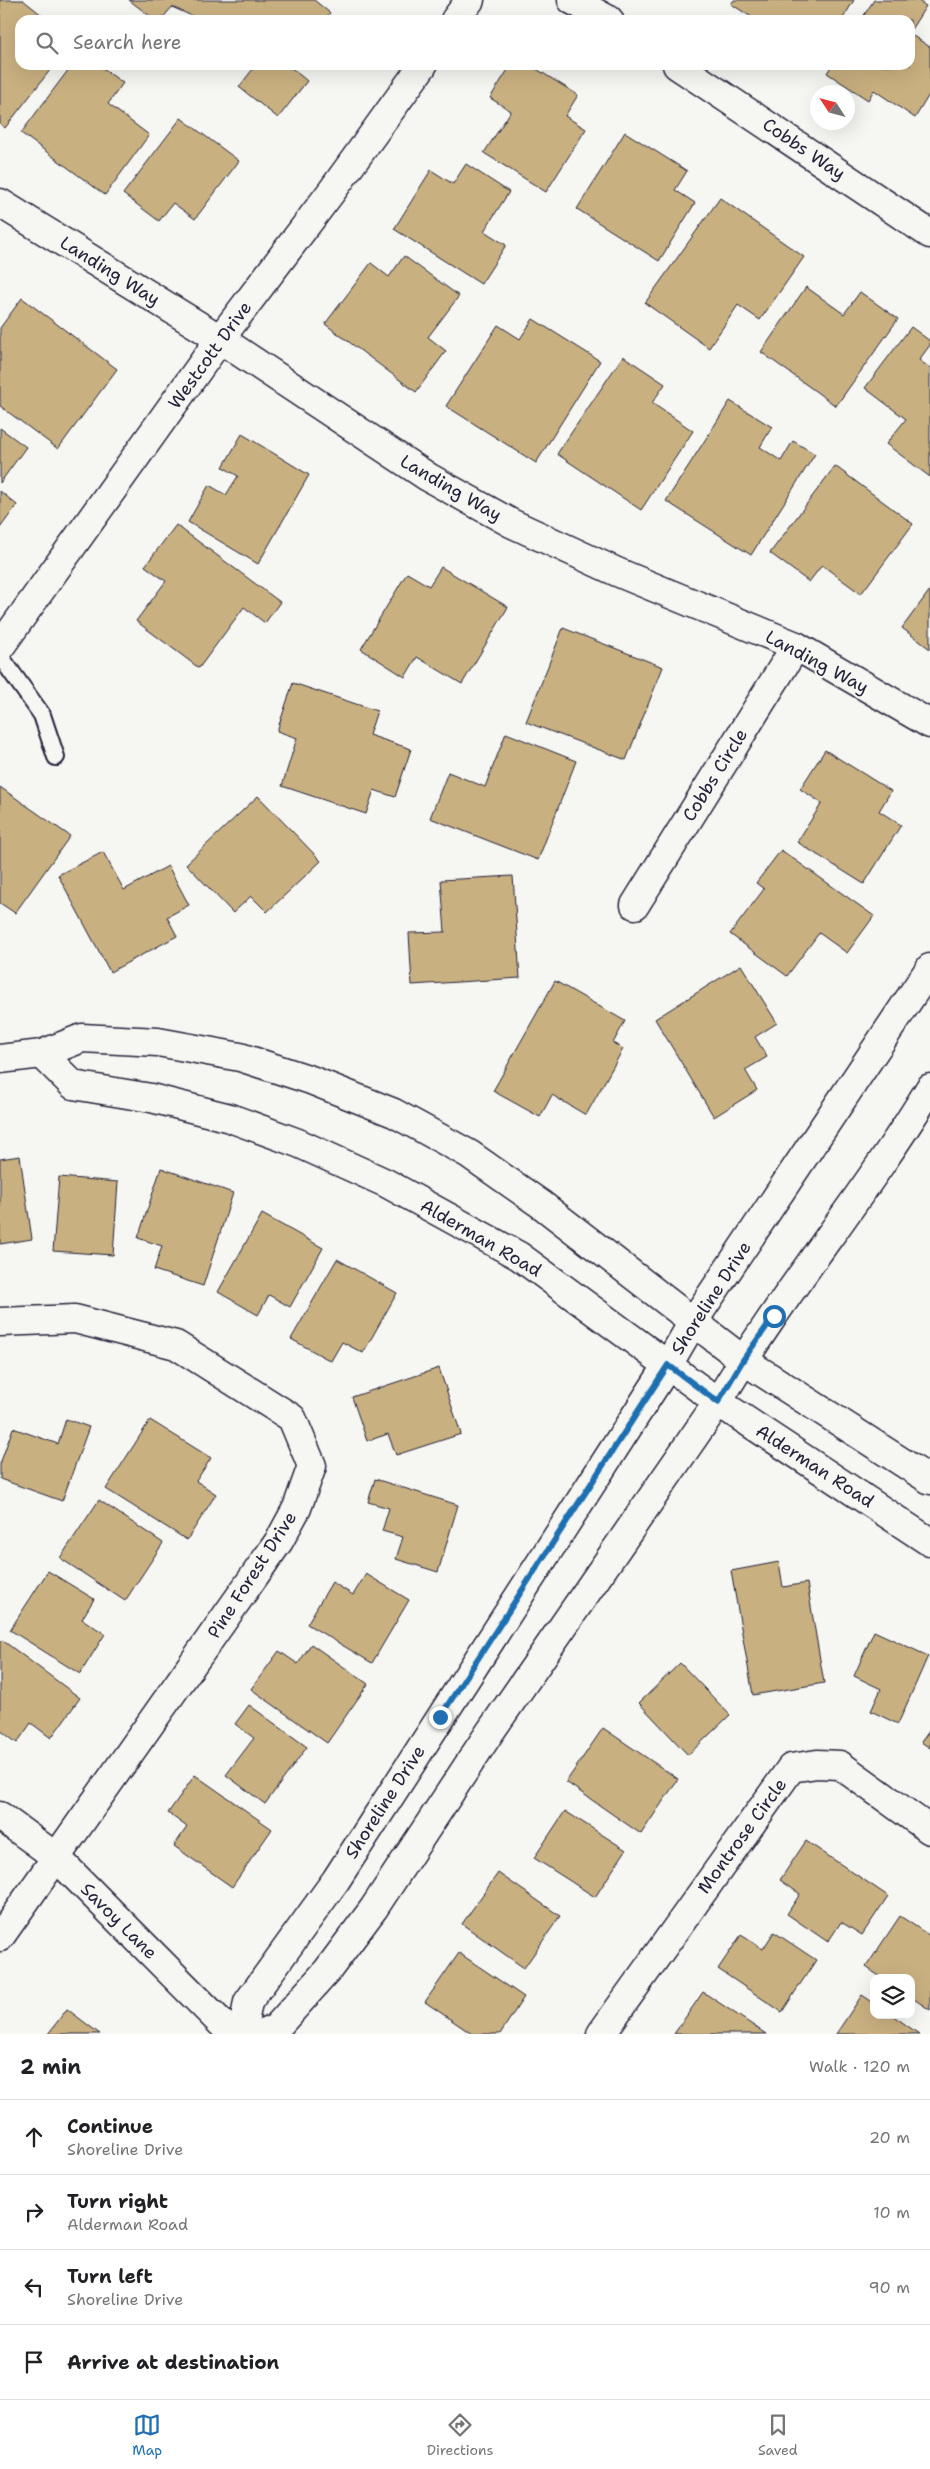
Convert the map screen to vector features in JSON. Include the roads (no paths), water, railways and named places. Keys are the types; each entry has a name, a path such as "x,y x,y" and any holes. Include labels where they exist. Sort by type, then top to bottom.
{"street":[{"path":"459,15 470,0"},
{"path":"572,0 600,15"},
{"name":"Westcott Drive","path":"0,647 220,339 332,191 419,70"},
{"name":"Cobbs Way","path":"684,70 930,234"},
{"name":"Landing Way","path":"0,202 220,339 428,477 511,523 617,572 796,646 930,724"},
{"name":"Cobbs Circle","path":"635,905 796,646"},
{"name":"Shoreline Drive","path":"242,2034 248,2002 336,1880 668,1365 693,1322 930,968"},
{"path":"0,1059 42,1054 82,1038 158,1042 240,1056 311,1080 394,1113 469,1154 542,1205 743,1360 930,1480"},
{"name":"Alderman Road","path":"42,1054 73,1085 151,1098 230,1118 298,1143 386,1183 519,1256 718,1402 930,1542"},
{"path":"262,2034 276,2028 314,1985 374,1908 490,1732 718,1402 743,1360 905,1129 930,1088"},
{"name":"Pine Forest Drive","path":"0,1322 74,1319 176,1345 292,1418 312,1466 297,1508 279,1541 0,1937"},
{"name":"Montrose Circle","path":"601,2034 791,1768 817,1764 840,1765 930,1830"},
{"name":"Savoy Lane","path":"0,1816 56,1857 232,2034"}],"lane":[{"path":"0,656 42,715 56,757"}]}
